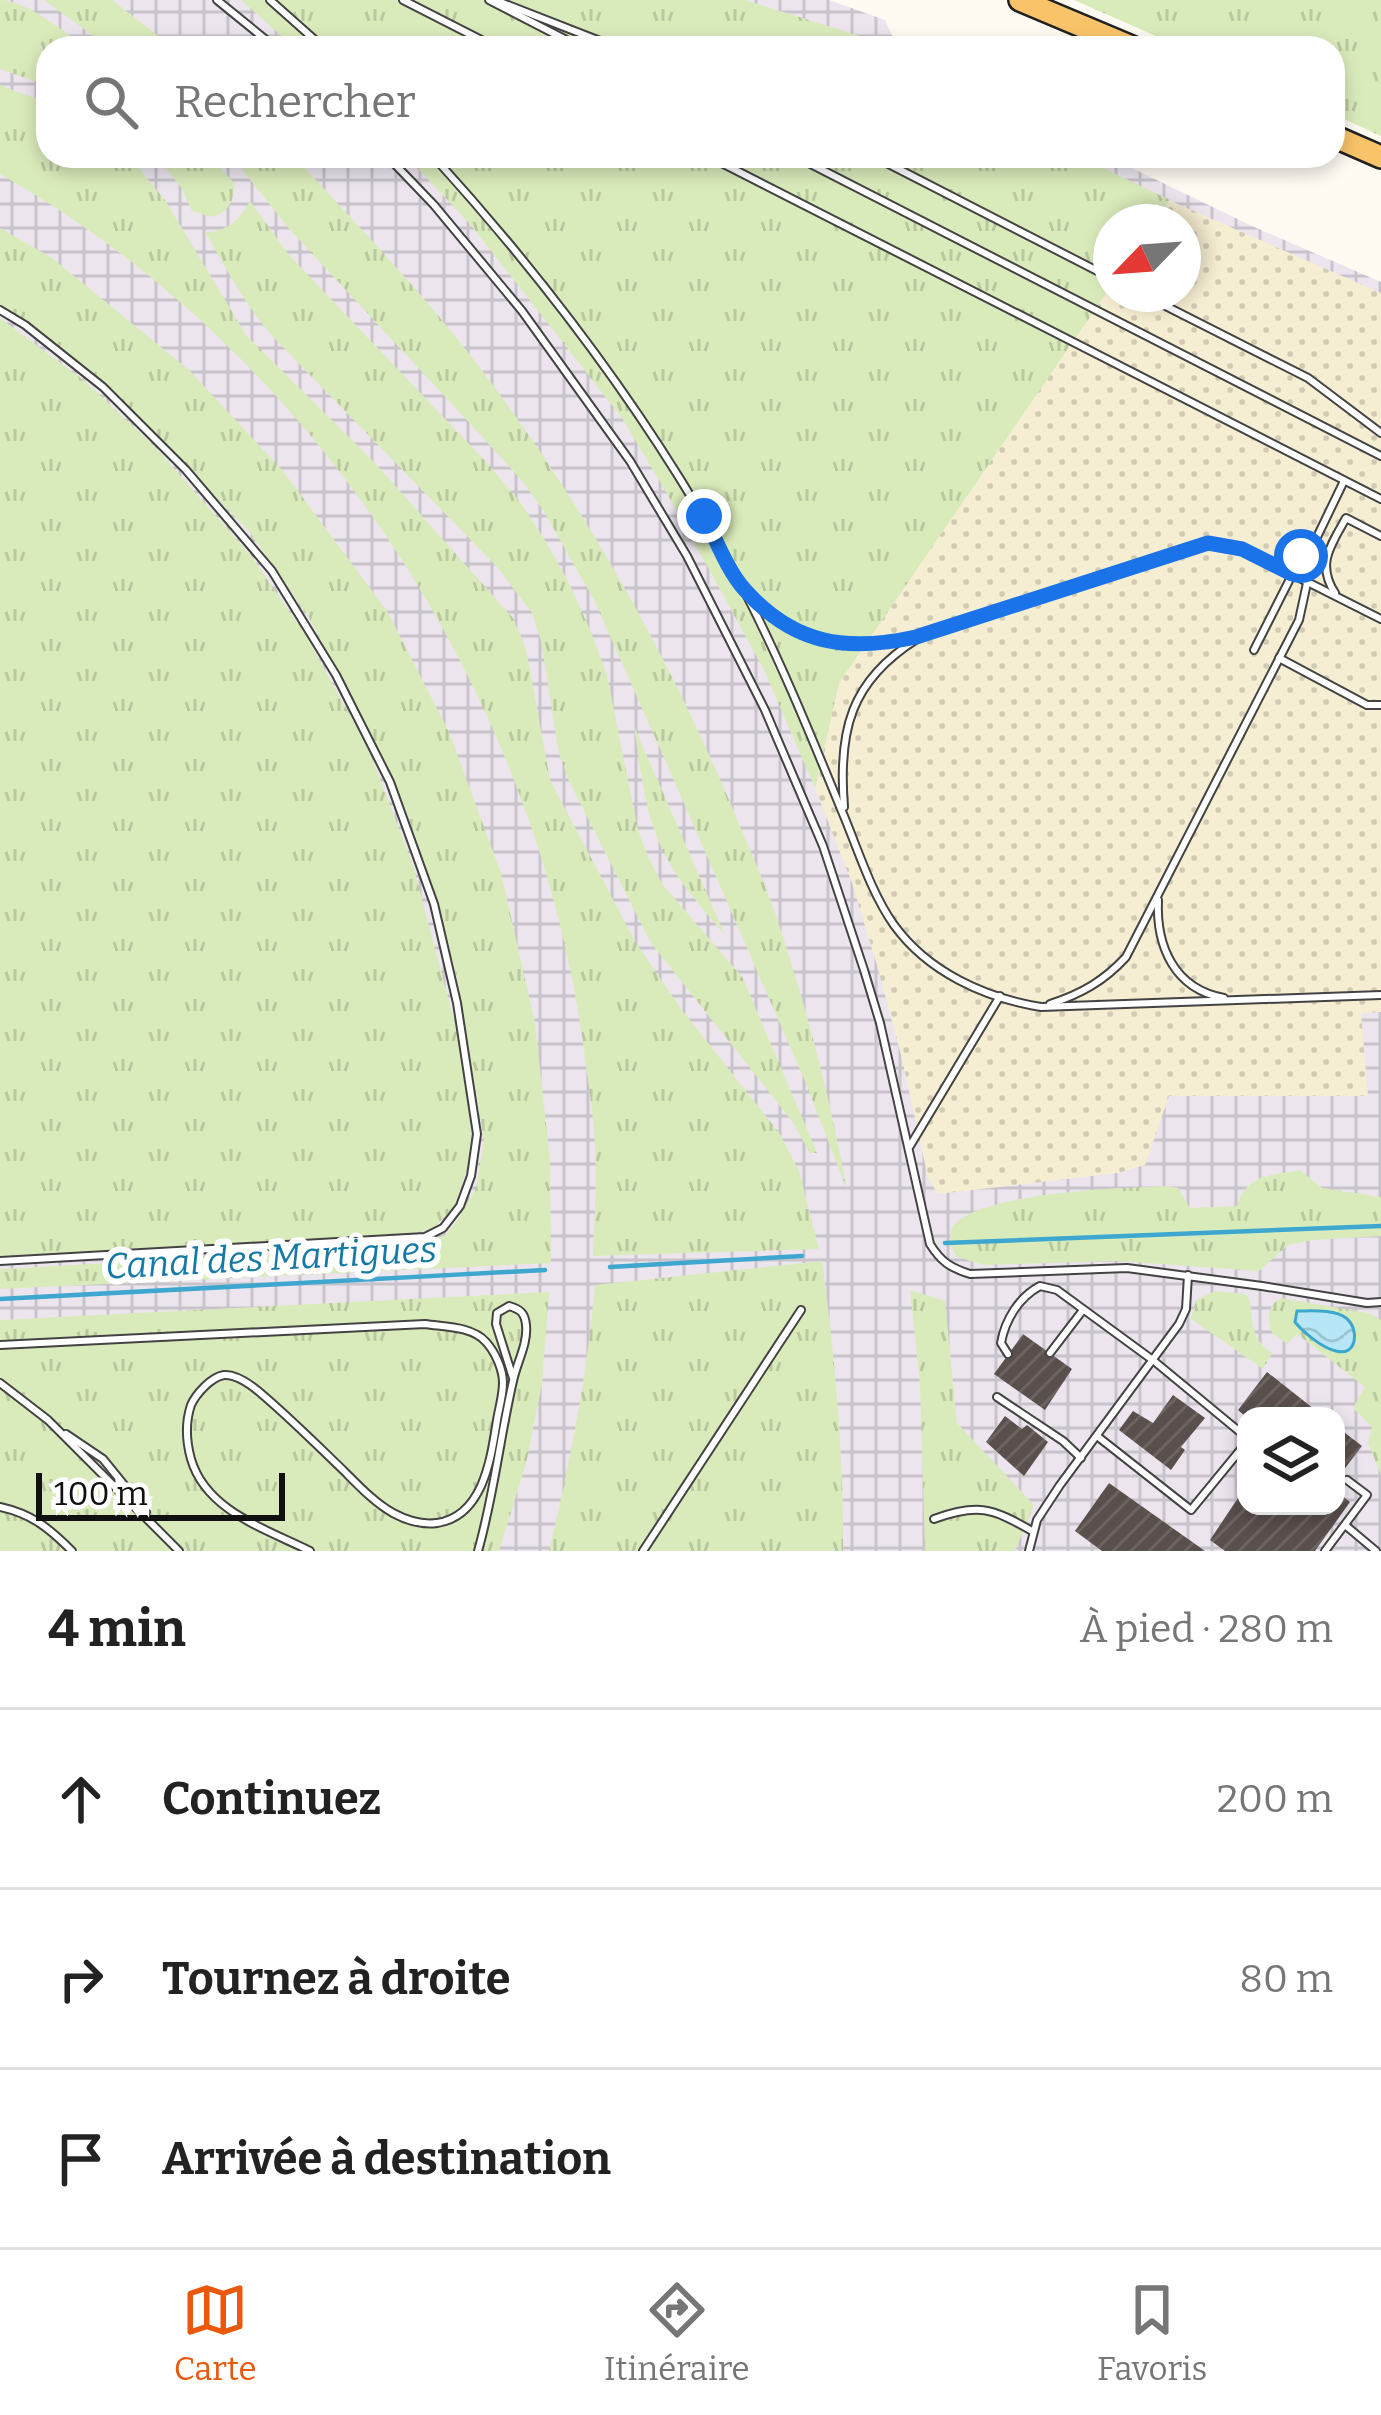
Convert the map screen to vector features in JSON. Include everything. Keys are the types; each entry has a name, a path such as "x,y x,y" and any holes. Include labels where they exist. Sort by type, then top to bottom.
{"main road":[{"path":"1020,0 1106,36"},
{"path":"1345,141 1381,157"}],"lane":[{"path":"217,0 261,36"},
{"path":"270,0 310,36"},
{"path":"403,0 474,36"},
{"path":"492,0 560,36"},
{"path":"492,0 586,36"},
{"path":"399,168 522,311 631,461 687,556 765,710 823,846 880,1023 930,1244 940,1260 970,1274 1127,1268 1381,1302"},
{"path":"443,168 621,389 704,516 804,719 874,887 894,925 928,960 962,983 1041,1007 1381,994"},
{"path":"733,168 1381,500"},
{"path":"818,168 1381,456"},
{"path":"896,168 1093,269"},
{"path":"0,310 103,387 186,470 272,572 336,675 390,782 434,904 457,1003 477,1134 471,1176 460,1206 443,1228 425,1238 0,1262"},
{"path":"1178,312 1308,378 1381,434"},
{"path":"1041,1007 1072,997 1111,974 1126,957 1299,620 1317,537 1344,480"},
{"path":"1338,597 1324,568 1326,554 1346,518 1381,536"},
{"path":"1254,650 1301,556 1317,537"},
{"path":"742,588 798,632 837,645 886,644 1208,543 1242,549 1381,619"},
{"path":"845,817 842,746 858,700 886,663 926,634"},
{"path":"1279,658 1367,705 1381,705"},
{"path":"1158,896 1160,939 1181,975 1215,996 1240,1000"},
{"path":"910,1146 1000,996"},
{"path":"1029,1551 1037,1520 1179,1324 1186,1309 1188,1275"},
{"path":"1008,1354 1001,1342 1006,1321 1031,1290 1040,1286 1057,1290 1154,1360 1237,1432"},
{"path":"478,1551 491,1508 513,1378 526,1340 526,1320 520,1310 509,1306 497,1313 496,1324 513,1378"},
{"path":"643,1551 801,1310"},
{"path":"1050,1353 1083,1310"},
{"path":"0,1345 425,1324 481,1337 497,1360 503,1384 491,1456 476,1496 460,1513 438,1523 390,1512 286,1414 241,1380 218,1377 195,1397 186,1426 187,1444 203,1486 245,1519 310,1551"},
{"path":"0,1383 53,1425 179,1551"},
{"path":"997,1397 1081,1457"},
{"path":"1097,1436 1192,1510 1237,1452"},
{"path":"1325,1551 1366,1495 1347,1480"},
{"path":"0,1507 45,1524 72,1551"},
{"path":"934,1519 963,1509 979,1510 1003,1514 1033,1532"},
{"path":"1345,1525 1376,1551"}],"shaded area":[{"path":"0,0 829,0 885,20 892,36 36,36 36,168 1132,168 1381,282 1381,1551 0,1551"},
{"path":"1201,214 1381,293 1381,1012 1361,1013 1368,1096 1169,1096 1145,1165 1118,1173 938,1194 928,1178 879,972 852,883 815,788 839,683 1093,304 1093,312 1201,312"}],"green space":[{"path":"0,0 33,11 70,36 36,36 36,82 0,69"},
{"path":"44,0 112,0 158,36 94,36"},
{"path":"241,0 745,0 860,36 282,36"},
{"path":"1074,0 1381,0 1381,136 1345,120 1345,36 1156,36"},
{"path":"0,85 36,98 36,168 139,168 165,200 246,335 374,462 513,618 529,664 550,780 636,943 682,1010 780,1134 799,1171 819,1249 593,1256 593,1117 562,931 521,799 466,672 397,552 314,440 220,339 115,249 0,174"},
{"path":"166,168 220,168 234,183 230,204 212,217 192,211"},
{"path":"241,168 304,168 472,358 596,538 682,697 765,886 810,1029 847,1190 805,1081 594,600 543,510 487,442 291,231"},
{"path":"417,168 1103,168 1170,200 1167,204 1093,204 1093,312 839,683 815,788 764,670 622,418 470,224"},
{"path":"250,201 289,255 489,465 543,537 567,579 607,675 638,830 649,859 663,885 743,978 817,1153 810,1153 792,1121 651,943 559,754 532,613 497,567 273,337 228,273 205,232 232,223"},
{"path":"0,228 52,258 189,370 283,471 387,611 449,732 501,873 535,1023 550,1160 551,1263 0,1289 0,1269 420,1246 445,1235 456,1222 476,1188 484,1141 458,982 438,902 406,810 358,709 308,616 248,530 105,384 0,305"},
{"path":"0,318 86,382 157,449 252,557 306,636 367,746 412,862 457,1031 472,1137 455,1206 434,1228 408,1235 0,1256"},
{"path":"634,726 725,935 682,883 662,849 647,804"},
{"path":"1300,1170 1322,1188 1381,1197 1381,1236 1288,1245 1259,1271 1118,1261 984,1265 957,1257 951,1244 956,1223 996,1204 1089,1190 1167,1186 1178,1188 1190,1208 1237,1206 1254,1182"},
{"path":"822,1261 838,1406 843,1551 549,1551 577,1419 595,1285"},
{"path":"910,1290 945,1301 957,1423 1034,1505 1015,1551 925,1551 920,1385"},
{"path":"1215,1291 1249,1298 1256,1335 1272,1353 1263,1369 1191,1319 1196,1300"},
{"path":"549,1292 542,1383 526,1464 499,1551 0,1551 0,1320"},
{"path":"1281,1298 1368,1313 1381,1320 1381,1475 1368,1443 1372,1427 1353,1408 1365,1387 1297,1334 1287,1344 1272,1333 1269,1313"}],"water":[{"path":"1297,1311 1346,1318 1353,1329 1352,1346 1343,1352 1319,1343 1295,1322"}],"building":[{"path":"1023,1334 1072,1369 1045,1410 994,1374"},
{"path":"1267,1372 1312,1407 1240,1407"},
{"path":"1173,1395 1205,1418 1181,1447 1185,1450 1171,1470 1119,1430 1133,1411 1153,1423"},
{"path":"1005,1416 1022,1429 1027,1425 1048,1442 1024,1476 986,1442"},
{"path":"1345,1433 1362,1446 1345,1468"},
{"path":"1109,1483 1205,1551 1102,1551 1075,1531"},
{"path":"1237,1500 1237,1515 1341,1515 1315,1551 1225,1551 1210,1540"}],"waterway":[{"name":"Canal des Martigues","path":"945,1243 1381,1226"},
{"name":"Canal des Martigues","path":"610,1267 802,1256"},
{"name":"Canal des Martigues","path":"0,1299 545,1270"}],"route":[{"path":"704,516 742,588 798,632 837,645 886,644 916,637 1208,543 1242,549 1292,574 1301,556"}]}
